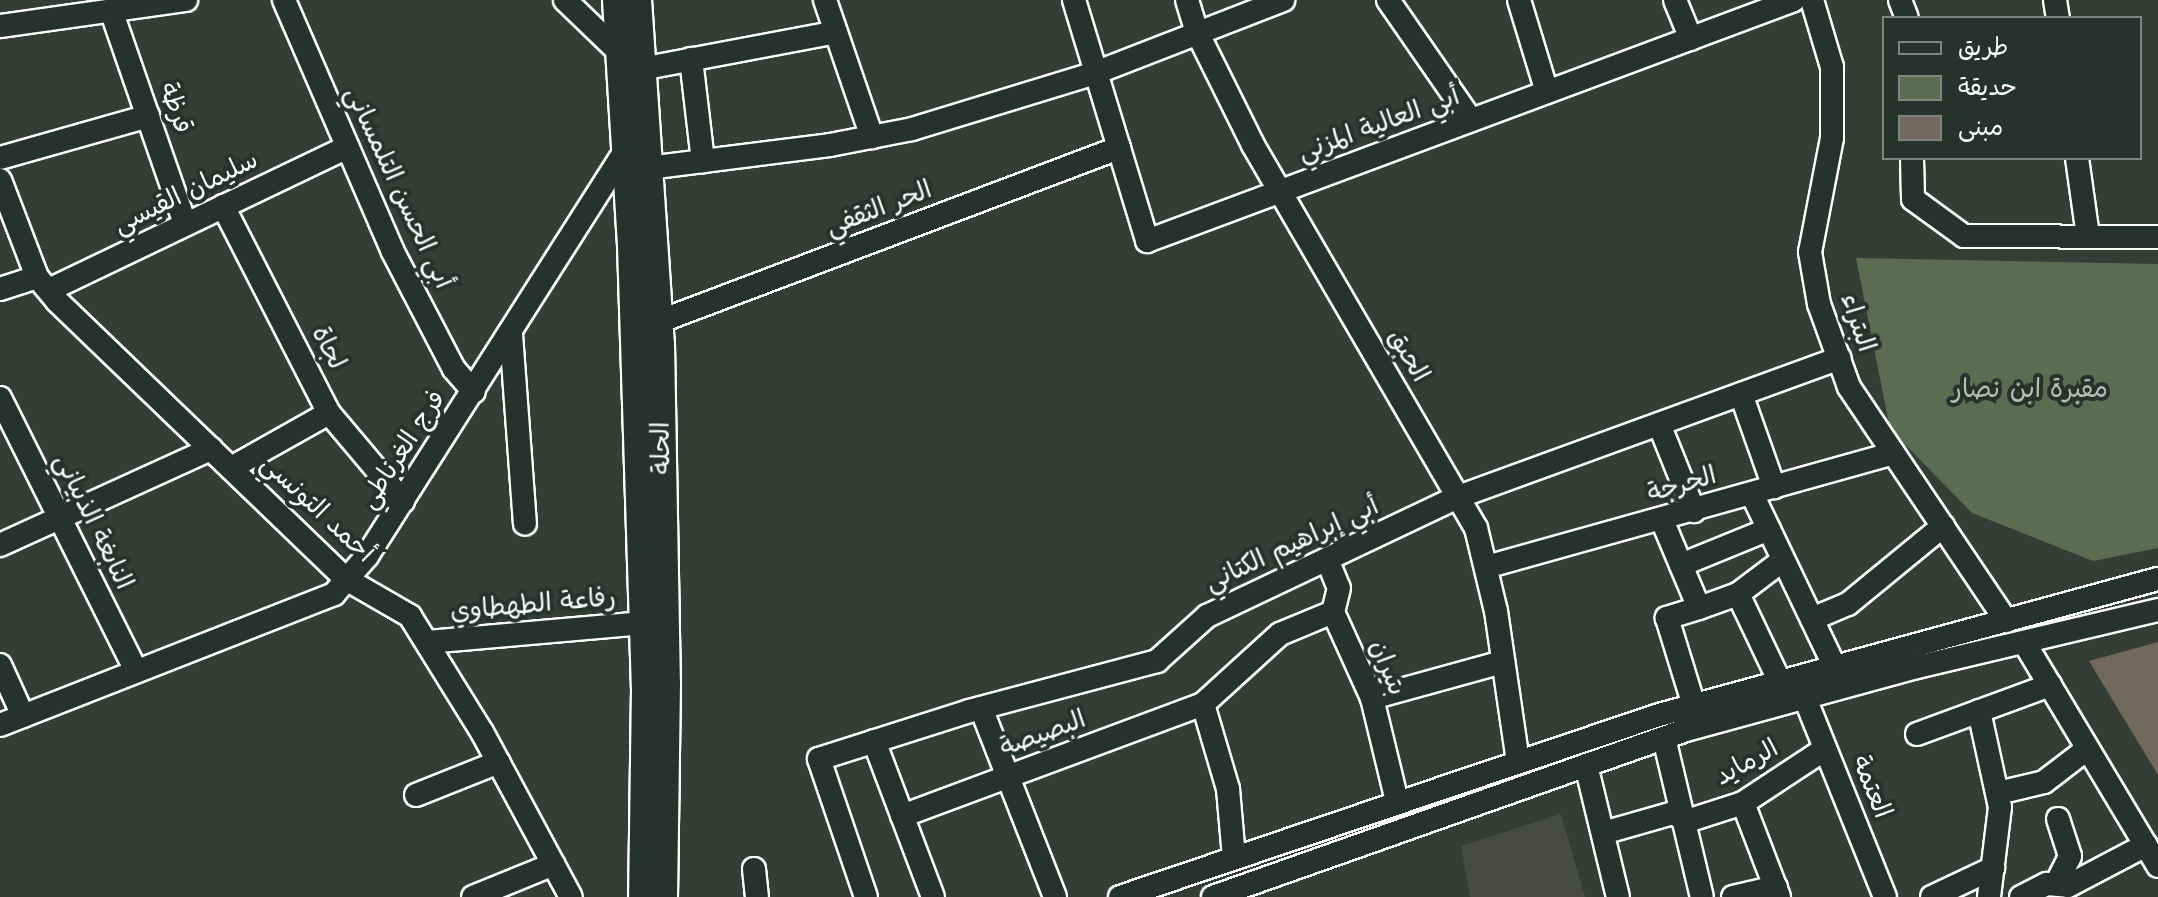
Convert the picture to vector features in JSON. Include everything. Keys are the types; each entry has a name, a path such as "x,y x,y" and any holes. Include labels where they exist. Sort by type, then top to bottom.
{"main road":[{"name":"الحلة","path":"617,0 631,61 648,168 658,322 666,683 663,897"},
{"name":"الحلة","path":"637,0 626,150 644,623 643,897"}],"street":[{"path":"0,26 37,10 111,10 186,0"},
{"name":"أبي الحسن التلمساني","path":"284,0 347,147 440,343 474,392"},
{"path":"565,0 631,61 691,59 836,32"},
{"path":"825,0 872,137"},
{"name":"أبي العالية المزني","path":"1074,0 1147,241 1794,0"},
{"name":"الحبق","path":"1187,0 1197,32 1280,191 1476,528 1486,567 1518,761"},
{"path":"648,168 872,137 1095,73 1283,0"},
{"path":"1388,0 1471,120"},
{"path":"1519,0 1547,92"},
{"path":"1675,0 1691,39"},
{"name":"البتراء","path":"1812,0 1832,67 1832,138 1810,252 1819,304 1849,387 2006,621"},
{"name":"قرظة","path":"111,10 185,224"},
{"path":"691,59 703,161"},
{"path":"0,158 148,116"},
{"name":"سليمان القيسي","path":"0,289 43,283 185,224 347,147"},
{"name":"الحر الثقفي","path":"658,322 1119,148"},
{"name":"فرج الغرناطي","path":"0,725 334,594 403,501 626,150"},
{"path":"1912,160 1913,199 1964,236 2158,237"},
{"path":"2077,160 2088,236"},
{"name":"أحمد التونسي","path":"0,180 43,283 346,579 410,616 499,762 571,897"},
{"name":"لجاة","path":"223,206 329,413 403,501"},
{"path":"511,334 525,523"},
{"name":"أبي إبراهيم الكتاني","path":"866,897 819,759 981,708 1157,661 1207,616 1458,497 1839,358"},
{"path":"1741,394 1774,487"},
{"name":"النابغة الذبياني","path":"0,398 136,671"},
{"path":"231,468 329,413"},
{"path":"1659,424 1694,511"},
{"path":"0,545 211,449"},
{"name":"الحرجة","path":"1486,567 1893,453"},
{"path":"1752,494 1835,667"},
{"path":"1662,520 1699,608"},
{"path":"1812,619 1848,604 1943,526"},
{"path":"1681,565 1769,529"},
{"name":"بتيران","path":"1327,559 1339,588 1333,612 1372,698 1397,801"},
{"path":"1694,706 1667,618 1738,594 1783,560"},
{"path":"1120,897 1397,801 1694,706 2158,579"},
{"path":"1738,594 1780,682"},
{"path":"1213,897 1664,738 1805,698 2158,610"},
{"name":"البصيصة","path":"902,816 1203,704 1280,634 1333,612"},
{"name":"رفاعة الطهطاوي","path":"427,642 644,623"},
{"path":"2024,642 2158,866"},
{"path":"1372,698 1503,662"},
{"path":"0,665 23,716"},
{"path":"1917,734 2050,685"},
{"name":"العتمة","path":"1805,698 1885,897"},
{"path":"1203,704 1228,789 1234,857"},
{"path":"981,708 1055,897"},
{"path":"1979,711 1998,793 1989,897"},
{"path":"1664,738 1687,821 1702,897"},
{"path":"874,741 933,897"},
{"name":"الرمايد","path":"1603,833 1673,813 1687,821 1743,803 1825,749"},
{"path":"1998,793 2044,782 2087,749"},
{"path":"416,795 499,762"},
{"path":"1586,765 1618,897"},
{"path":"1733,897 1777,892 1743,803"},
{"path":"2056,884 2070,856 2058,819"},
{"path":"2021,897 2056,884 2068,886 2146,845"},
{"path":"473,897 554,864"},
{"path":"1932,897 1993,868"},
{"path":"754,869 757,897"}],"shaded area":[{"path":"1561,814 1585,897 1470,897 1461,846"}],"green space":[{"name":"مقبرة ابن نصار","path":"1856,258 2158,264 2158,548 2093,561 1972,513 1890,429"}],"building":[{"path":"2158,642 2158,775 2089,661"}]}
